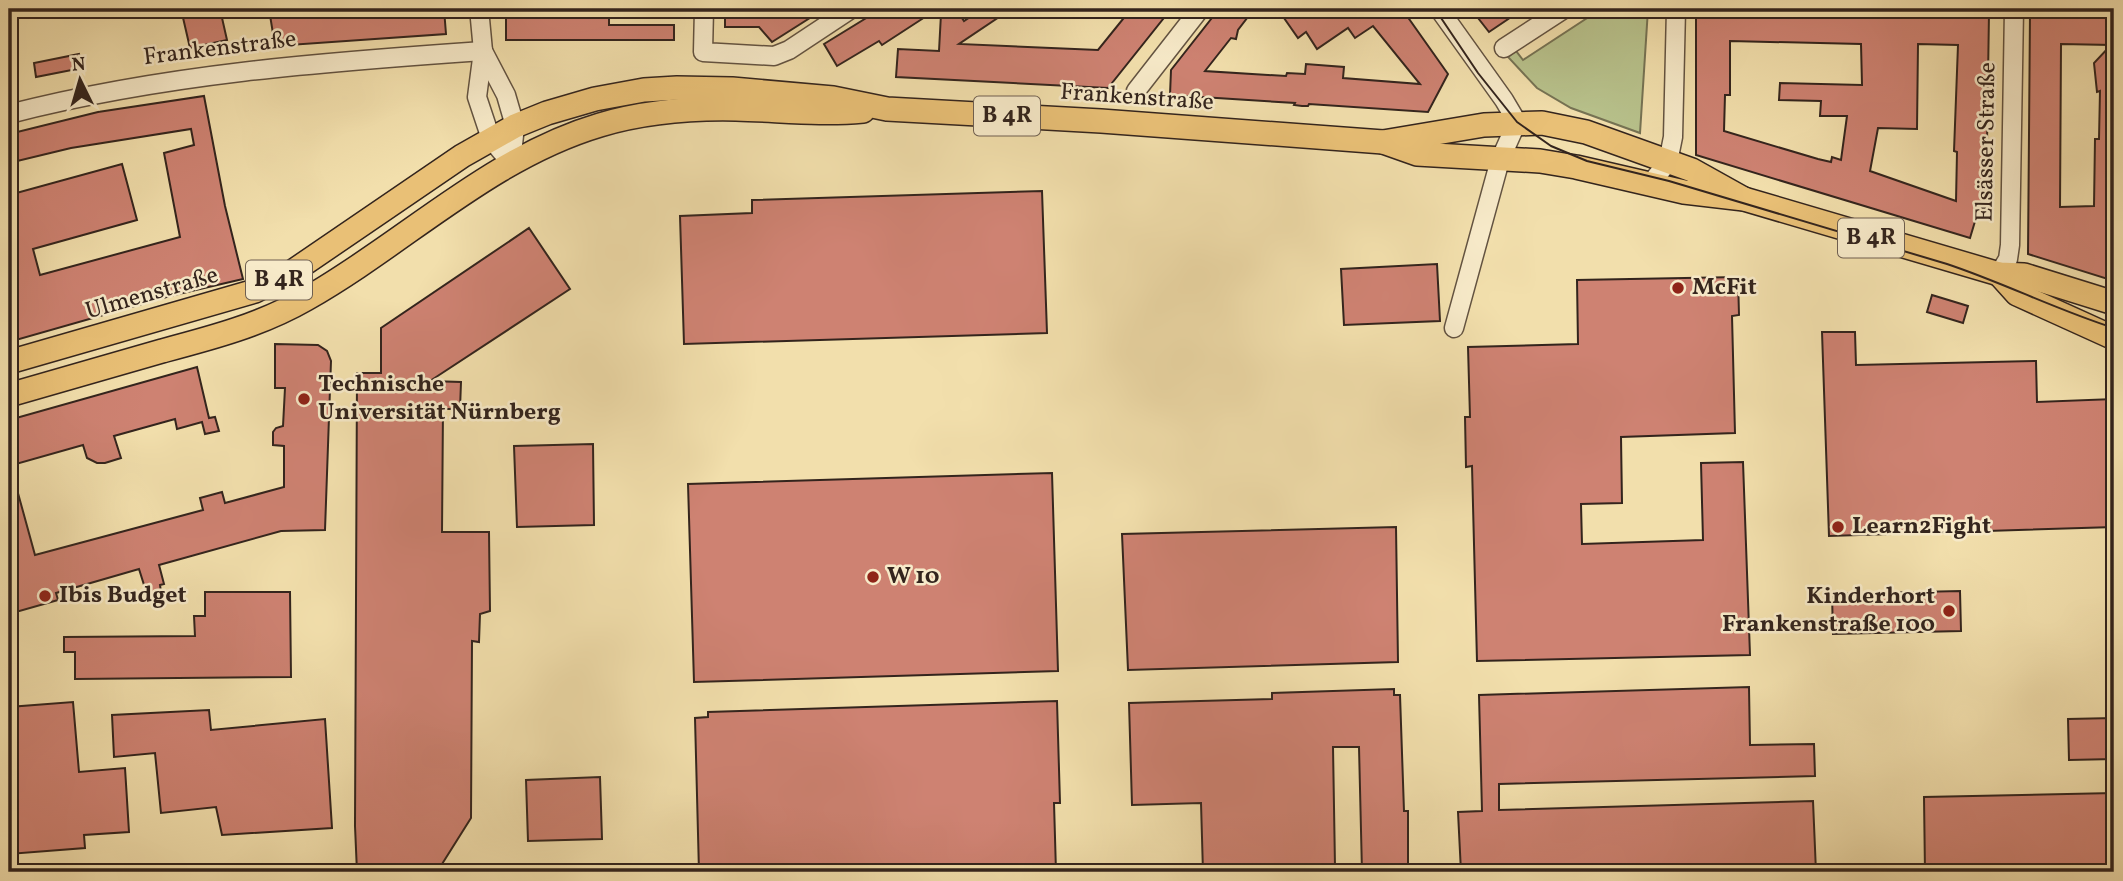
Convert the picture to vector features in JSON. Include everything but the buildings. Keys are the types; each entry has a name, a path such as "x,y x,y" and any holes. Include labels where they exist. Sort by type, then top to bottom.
{"main road":[{"name":"Frankenstraße","path":"515,126 555,110 595,99 644,90 677,88 720,88 834,97 887,109"},
{"name":"Frankenstraße","path":"511,163 541,147 616,120 690,110 736,109 834,114 887,109 1101,121 1383,142 1447,130 1517,122 1554,124 1574,129 1692,170 1744,200"},
{"name":"Ulmenstraße","path":"9,362 255,291 292,272 491,139 515,126"},
{"name":"Frankenstraße","path":"1383,142 1417,154 1558,164 1684,192 1744,200 1999,274 2024,275 2114,303"},
{"name":"B 4R","path":"9,395 236,330 292,306 337,280 511,163"},
{"name":"Frankenstraße","path":"1999,274 2017,294 2114,338"}],"street":[{"path":"704,9 703,52 774,56 789,50 851,9"},
{"path":"1136,91 1200,9"},
{"path":"1439,9 1517,122 1500,160 1454,328"},
{"path":"1504,48 1564,9"},
{"path":"1651,183 1668,162 1673,137 1676,9"},
{"name":"Elsässer Straße","path":"1999,274 2008,259 2010,245 2014,9"},
{"path":"480,19 483,51 477,97 491,139 511,163"},
{"path":"483,51 506,95 515,126 511,163"},
{"name":"Frankenstraße","path":"9,114 134,87 261,69 483,51"}],"green space":[{"path":"1601,9 1648,9 1640,133 1571,108 1537,88 1508,57 1516,51 1523,60"}],"tram line":[{"path":"1435,9 1478,73 1517,122 1551,146 1587,161 1669,181 1947,264 2114,328"}],"place":[{"name":"McFit","path":"1678,288"},
{"name":"Technische Universität Nürnberg","path":"304,399"},
{"name":"Learn2Fight","path":"1838,527"},
{"name":"W 10","path":"873,577"},
{"name":"Ibis Budget","path":"45,596"},
{"name":"Kinderhort Frankenstraße 100","path":"1949,611"}]}
